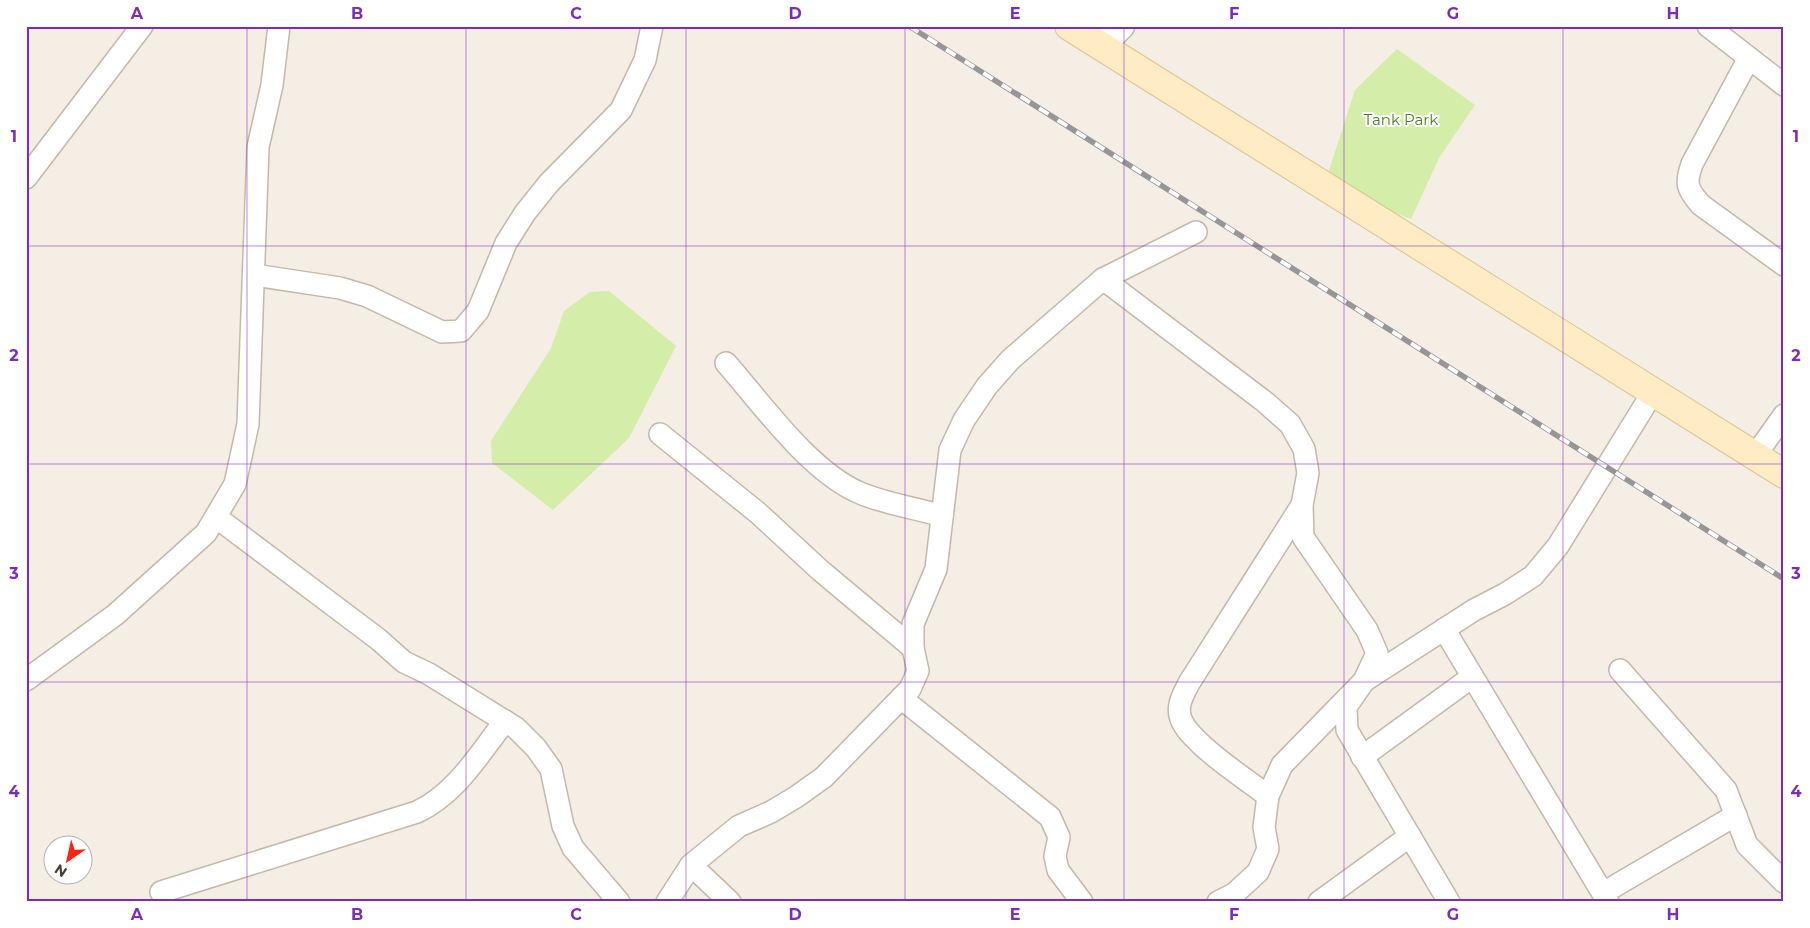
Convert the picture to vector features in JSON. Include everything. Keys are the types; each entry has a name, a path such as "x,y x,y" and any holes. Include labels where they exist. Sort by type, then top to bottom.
{"main road":[{"path":"1069,26 1784,474"}],"street":[{"path":"26,178 142,26"},
{"path":"26,680 115,615 206,533 235,484 248,424 258,147 272,85 279,26"},
{"path":"254,275 340,288 367,296 442,332 461,331 478,311 506,243 525,214 549,183 621,110 645,60 652,26"},
{"path":"1100,46 1121,26"},
{"path":"1708,26 1784,85"},
{"path":"1749,58 1692,164 1686,180 1691,194 1701,205 1784,265"},
{"path":"667,902 691,865 738,826 771,812 796,798 824,777 910,689 918,671 913,648 913,624 936,569 950,450 964,420 982,392 1010,360 1103,279 1196,232"},
{"path":"1103,279 1265,402 1290,424 1304,449 1308,473 1302,505 1303,537 1368,630 1377,653 1364,681 1346,707 1347,730 1449,902"},
{"path":"726,363 804,453 835,479 861,493 942,516"},
{"path":"1218,902 1234,894 1258,872 1268,849 1264,827 1268,796 1282,764 1364,681 1444,629 1533,576 1558,546 1653,392"},
{"path":"1755,456 1784,416"},
{"path":"660,434 758,513 821,571 913,648"},
{"path":"1268,796 1191,736 1181,719 1179,702 1189,683 1302,505"},
{"path":"216,517 378,639 404,662 429,674 516,728 536,748 551,769 564,826 573,848 619,902"},
{"path":"1444,629 1606,898 1736,815"},
{"path":"1620,670 1726,790 1747,845 1784,882"},
{"path":"1362,757 1472,677"},
{"path":"901,698 1050,817 1059,836 1055,856 1058,870 1082,902"},
{"path":"161,892 417,812 435,804 454,786 505,721"},
{"path":"1319,902 1410,836"},
{"path":"691,865 730,902"}],"green space":[{"name":"Tank Park","path":"1397,49 1475,105 1439,158 1411,219 1324,186 1355,90"},
{"path":"609,291 676,346 629,438 553,510 492,463 491,441 551,348 564,311 590,292"}],"railway":[{"path":"909,26 1784,579"}]}
